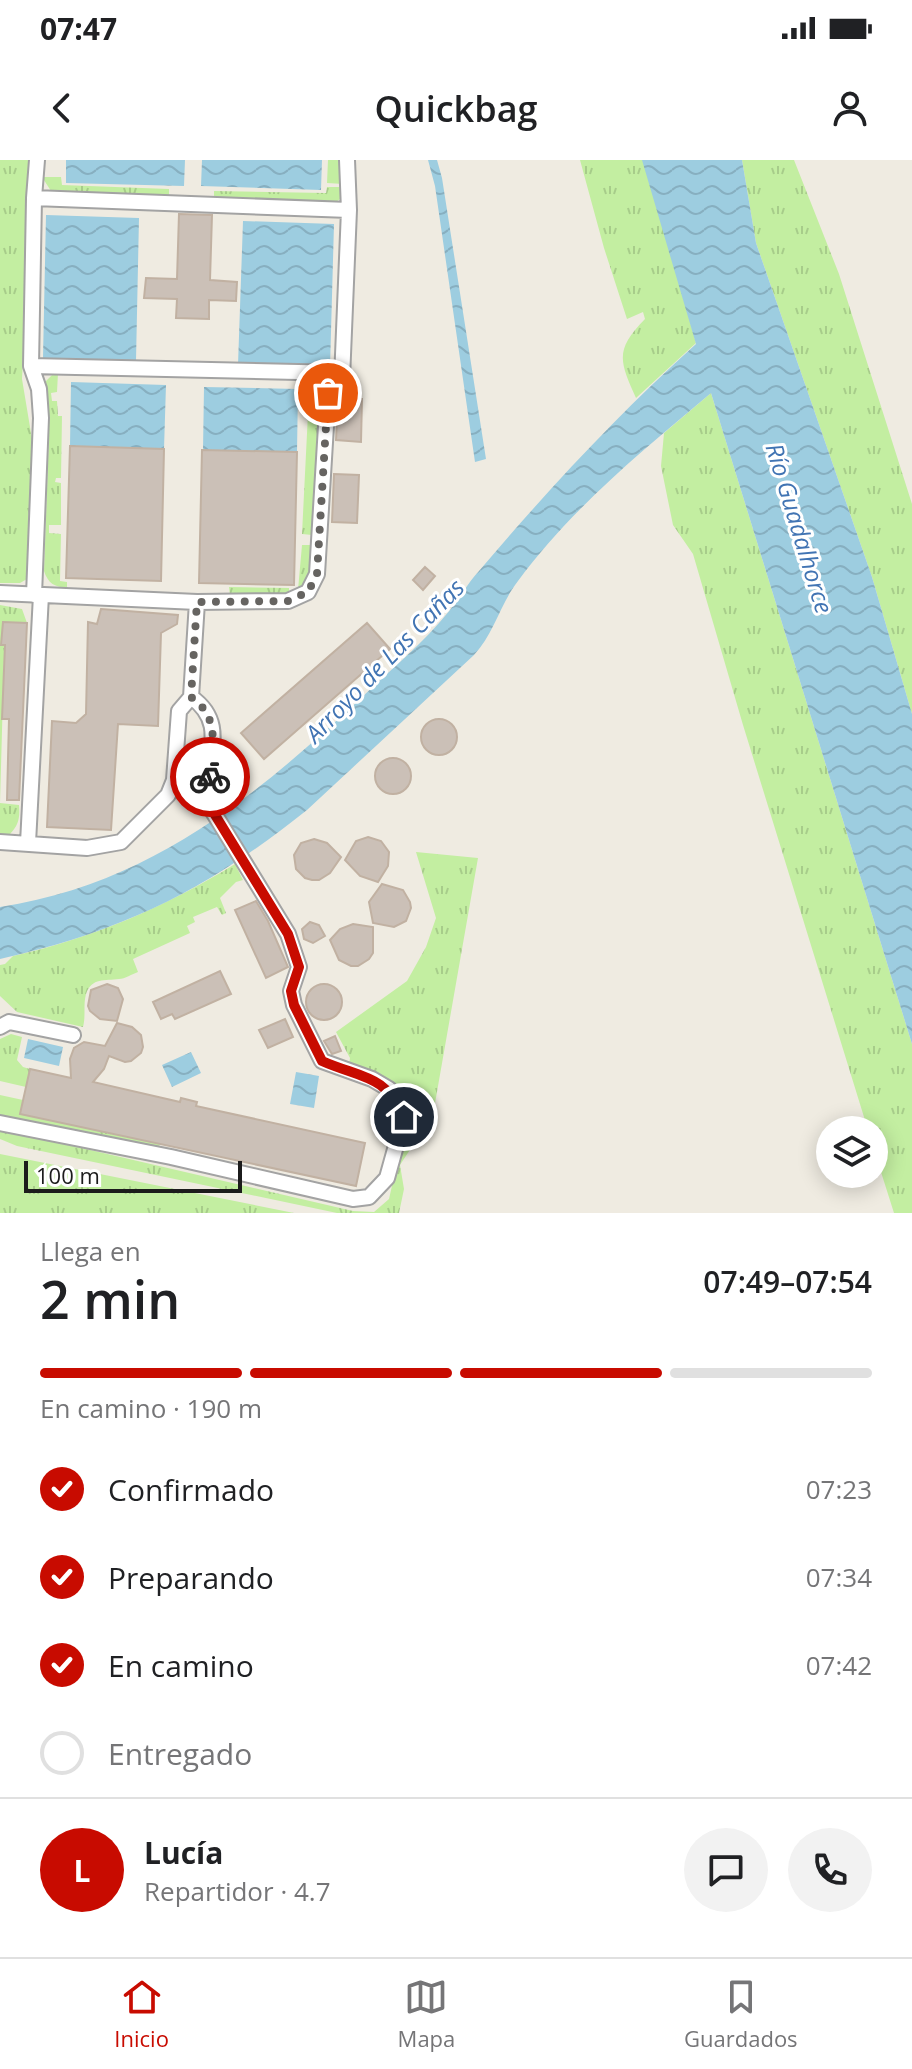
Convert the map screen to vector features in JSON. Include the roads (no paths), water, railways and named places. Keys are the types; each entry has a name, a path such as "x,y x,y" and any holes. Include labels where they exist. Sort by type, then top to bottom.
{"lane":[{"path":"28,843 38,595 41,418 39,389 31,366 37,160"},
{"path":"0,593 197,602 288,601 308,592 317,574 328,393 342,379 349,210 347,160"},
{"path":"34,198 349,210"},
{"path":"31,366 342,373"},
{"path":"304,372 316,379 328,393"},
{"path":"0,842 87,848 121,842 168,795 174,780 179,711 191,697 197,602"},
{"path":"0,1123 171,1157 353,1199 369,1197 387,1178 404,1117 389,1089 372,1079 322,1061 294,1005 291,991 299,967 295,949 212,810 208,790 214,731 205,707 191,697"},
{"path":"0,1027 9,1022 73,1035"}],"water":[{"path":"66,160 185,160 184,186 66,183"},
{"path":"202,160 322,160 321,190 201,186"},
{"path":"428,160 437,160 442,178 486,459 475,462 435,186"},
{"name":"Río Guadalhorce","path":"642,160 742,160 756,243 872,577 912,714 912,1044 711,393 634,459 561,529 518,581 487,638 474,655 307,810 235,863 163,904 86,935 0,959 0,907 54,896 104,879 151,857 196,832 239,802 320,735 429,634 557,482 611,425 696,344"},
{"path":"46,215 139,218 136,361 43,358"},
{"path":"243,221 334,224 330,368 238,365"},
{"path":"71,382 166,385 164,449 70,446"},
{"path":"204,387 298,389 297,452 203,450"},
{"path":"28,1039 63,1047 59,1066 24,1058"},
{"path":"191,1052 201,1073 172,1087 162,1065"},
{"path":"296,1072 319,1076 314,1108 290,1104"}],"water label":[{"name":"Arroyo de Las Cañas","path":"384,660"}]}
